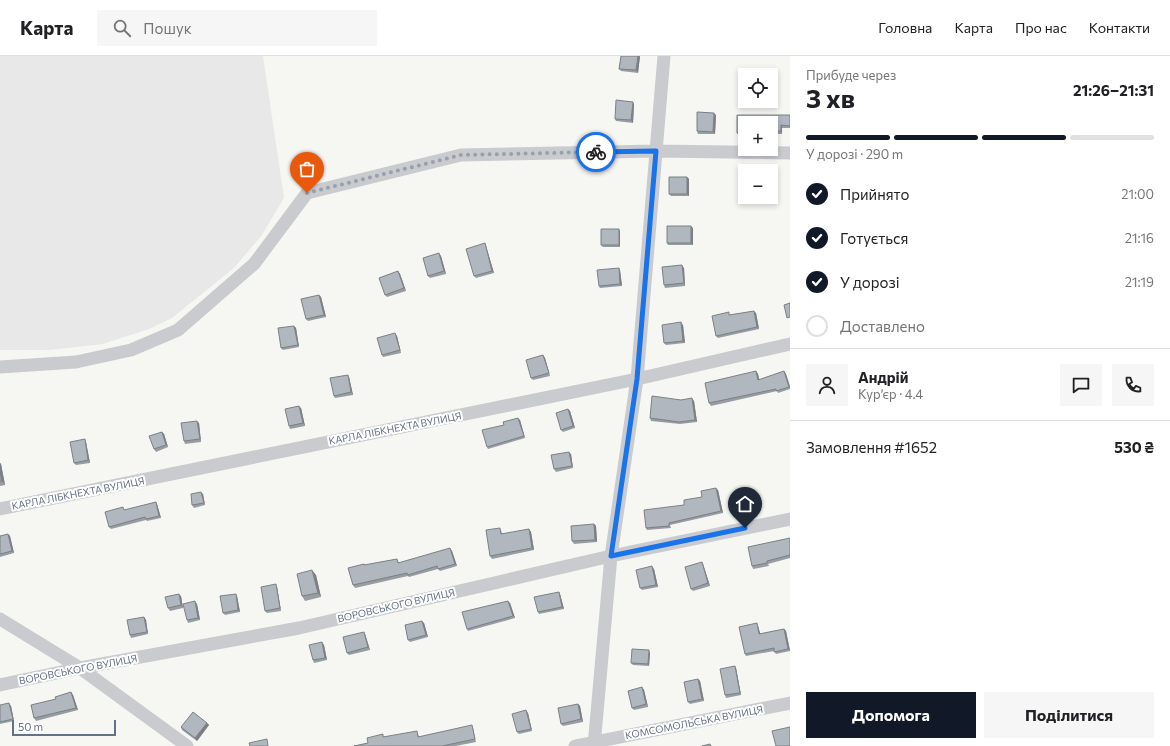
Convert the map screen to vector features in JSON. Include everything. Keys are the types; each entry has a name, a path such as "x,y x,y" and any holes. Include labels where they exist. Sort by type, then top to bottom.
{"street":[{"path":"594,744 611,556 637,379 664,56"},
{"path":"0,367 76,362 131,350 178,330 254,264 307,193 461,155 656,151 790,153"},
{"name":"КАРЛА ЛІБКНЕХТА ВУЛИЦЯ","path":"0,509 637,379 790,344"},
{"name":"ВОРОВСЬКОГО ВУЛИЦЯ","path":"0,685 80,668 298,628 611,556 790,519"},
{"path":"0,619 80,668 187,746"},
{"name":"КОМСОМОЛЬСЬКА ВУЛИЦЯ","path":"575,746 594,744 790,703"}],"shaded area":[{"path":"0,56 263,56 284,198 262,235 234,268 172,318 149,329 103,344 49,350 0,350"}],"building":[{"path":"621,56 638,56 636,70 619,69"},
{"path":"616,100 633,102 631,120 615,119"},
{"path":"697,112 714,113 713,132 697,131"},
{"path":"737,115 790,115 790,126 781,125 781,131 778,131 778,116 738,116 737,133"},
{"path":"669,177 687,177 687,194 669,194"},
{"path":"667,226 691,226 691,243 667,243"},
{"path":"601,229 619,229 619,245 601,245"},
{"path":"485,243 492,271 474,276 466,249"},
{"path":"439,253 444,271 428,276 423,258"},
{"path":"682,265 684,283 664,285 662,267"},
{"path":"619,268 620,284 599,286 597,270"},
{"path":"398,271 404,288 385,295 379,278"},
{"path":"319,295 324,315 306,319 301,299"},
{"path":"790,303 790,317 787,318 784,305"},
{"path":"754,311 757,327 716,336 712,316 729,312 729,315"},
{"path":"681,322 683,341 664,343 662,325"},
{"path":"294,326 298,345 281,348 278,328"},
{"path":"395,333 400,350 382,355 377,338"},
{"path":"543,355 549,373 531,378 526,360"},
{"path":"756,371 758,380 784,371 789,387 776,391 776,389 709,403 705,383"},
{"path":"348,375 351,392 334,396 330,378"},
{"path":"652,396 681,400 692,398 695,420 679,422 650,418"},
{"path":"299,406 303,423 289,426 285,409"},
{"path":"568,409 573,426 561,430 556,413"},
{"path":"518,418 524,436 487,447 482,430 504,425 503,422"},
{"path":"197,421 200,439 184,441 181,423"},
{"path":"162,432 166,445 154,449 149,436"},
{"path":"85,439 88,460 74,463 70,442"},
{"path":"569,452 572,466 554,469 551,455"},
{"path":"716,488 721,511 669,523 669,526 646,528 644,510 684,505 684,500 702,497 701,491"},
{"path":"201,492 204,503 192,505 191,494"},
{"path":"156,502 159,516 146,519 145,517 109,527 105,512 123,507 124,510"},
{"path":"594,524 595,540 572,541 571,526"},
{"path":"500,528 501,534 529,529 532,548 490,556 486,530"},
{"path":"8,534 12,551 0,554 0,536"},
{"path":"790,538 790,555 767,561 767,563 752,566 748,547"},
{"path":"450,548 455,564 438,569 437,566 408,575 407,573 353,585 348,568 397,559 398,563"},
{"path":"702,562 708,583 691,589 685,567"},
{"path":"652,566 656,585 640,588 636,570"},
{"path":"312,570 318,593 302,596 297,574"},
{"path":"276,584 280,608 265,611 261,587"},
{"path":"559,592 562,607 538,612 534,597"},
{"path":"179,594 181,605 168,608 165,597"},
{"path":"236,594 238,610 223,613 220,596"},
{"path":"195,601 198,618 187,620 183,604"},
{"path":"508,601 513,616 467,629 462,612"},
{"path":"144,617 147,632 130,635 127,620"},
{"path":"422,621 426,635 408,640 405,625"},
{"path":"757,623 759,634 784,629 788,649 774,652 774,648 745,654 739,627"},
{"path":"364,632 368,647 347,653 343,637"},
{"path":"322,642 325,658 313,660 309,645"},
{"path":"632,649 649,650 648,664 631,663"},
{"path":"735,666 740,693 725,695 720,669"},
{"path":"698,679 702,699 688,702 684,682"},
{"path":"642,687 646,704 632,708 628,691"},
{"path":"71,692 76,708 34,718 31,705 56,699 55,697"},
{"path":"9,703 13,719 0,722 0,705"},
{"path":"578,704 581,719 561,724 558,708"},
{"path":"526,710 531,729 517,732 512,714"},
{"path":"193,712 207,723 195,738 181,727"},
{"path":"472,725 475,739 442,746 354,746 368,743 367,738 383,734 383,737 417,731 418,737"},
{"path":"790,727 790,746 776,746 772,731"},
{"path":"267,739 268,746 250,746 249,743"}],"way so far":[{"path":"307,193 461,155 596,152"}],"route":[{"path":"596,152 656,151 637,379 611,556 745,528"}]}
